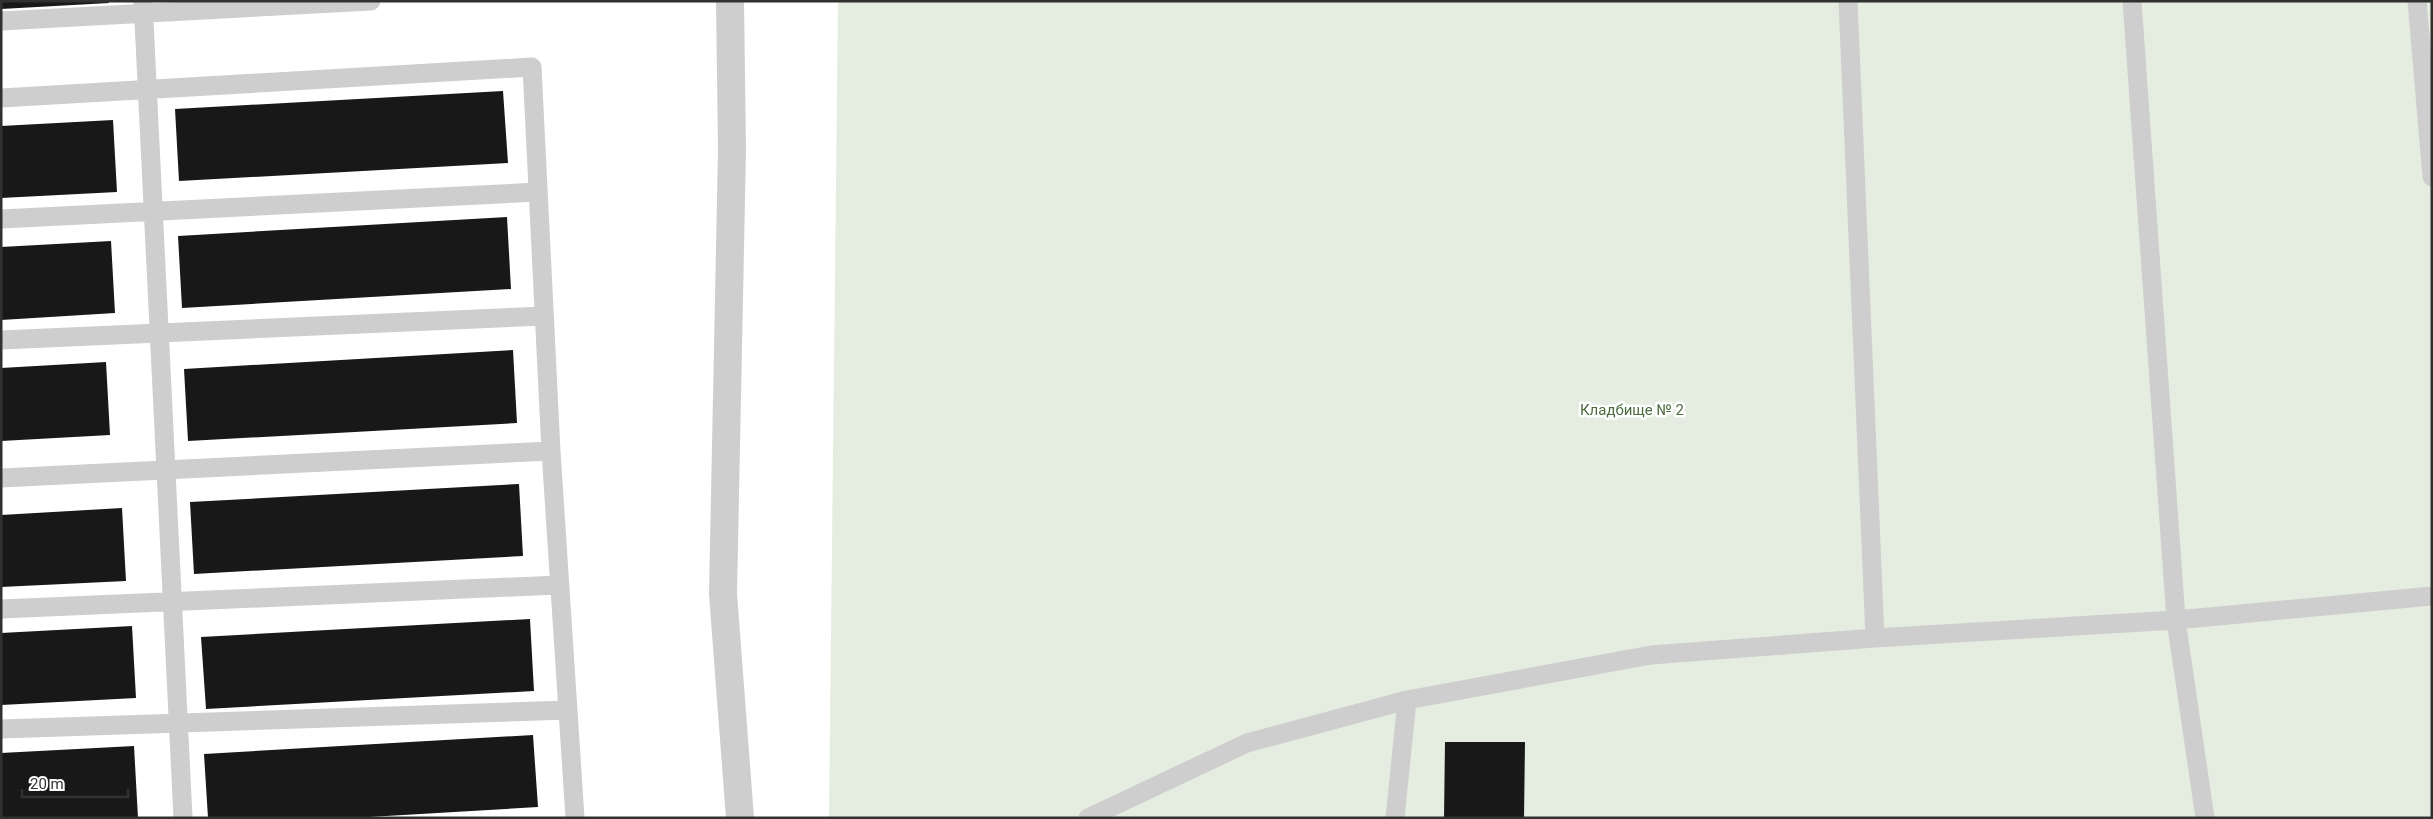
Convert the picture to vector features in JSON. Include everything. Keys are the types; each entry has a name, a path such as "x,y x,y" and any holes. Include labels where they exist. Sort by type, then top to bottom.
{"street":[{"path":"730,1 732,150 722,594 740,818"}],"lane":[{"path":"1,21 143,8 371,1"},
{"path":"1848,1 1875,638"},
{"path":"2132,1 2176,620 2205,818"},
{"path":"2417,1 2432,177"},
{"path":"143,8 182,818"},
{"path":"1,98 532,67 551,451 575,818"},
{"path":"1,219 538,192"},
{"path":"1,340 544,316"},
{"path":"1,478 166,472 551,451"},
{"path":"1,609 560,585"},
{"path":"1088,818 1247,743 1407,700 1651,655 1875,638 2176,620 2432,596"},
{"path":"1395,818 1407,700"},
{"path":"1,729 568,710"}],"green space":[{"name":"Кладбище № 2","path":"838,1 2432,1 2432,818 829,818"}],"building":[{"path":"1,1 108,1 109,3 1,9"},
{"path":"503,91 508,163 179,181 175,109"},
{"path":"113,120 117,192 1,198 1,126"},
{"path":"507,217 511,289 182,308 178,236"},
{"path":"111,241 115,313 1,320 1,247"},
{"path":"513,350 517,423 188,441 184,369"},
{"path":"106,362 110,435 1,441 1,368"},
{"path":"519,484 523,556 194,574 190,502"},
{"path":"122,508 126,581 1,587 1,515"},
{"path":"530,619 534,691 206,709 201,637"},
{"path":"132,626 136,698 1,705 1,633"},
{"path":"533,735 538,807 352,818 208,818 204,754"},
{"path":"1445,742 1525,742 1524,818 1444,818"},
{"path":"134,746 138,818 1,818 1,753"}]}
